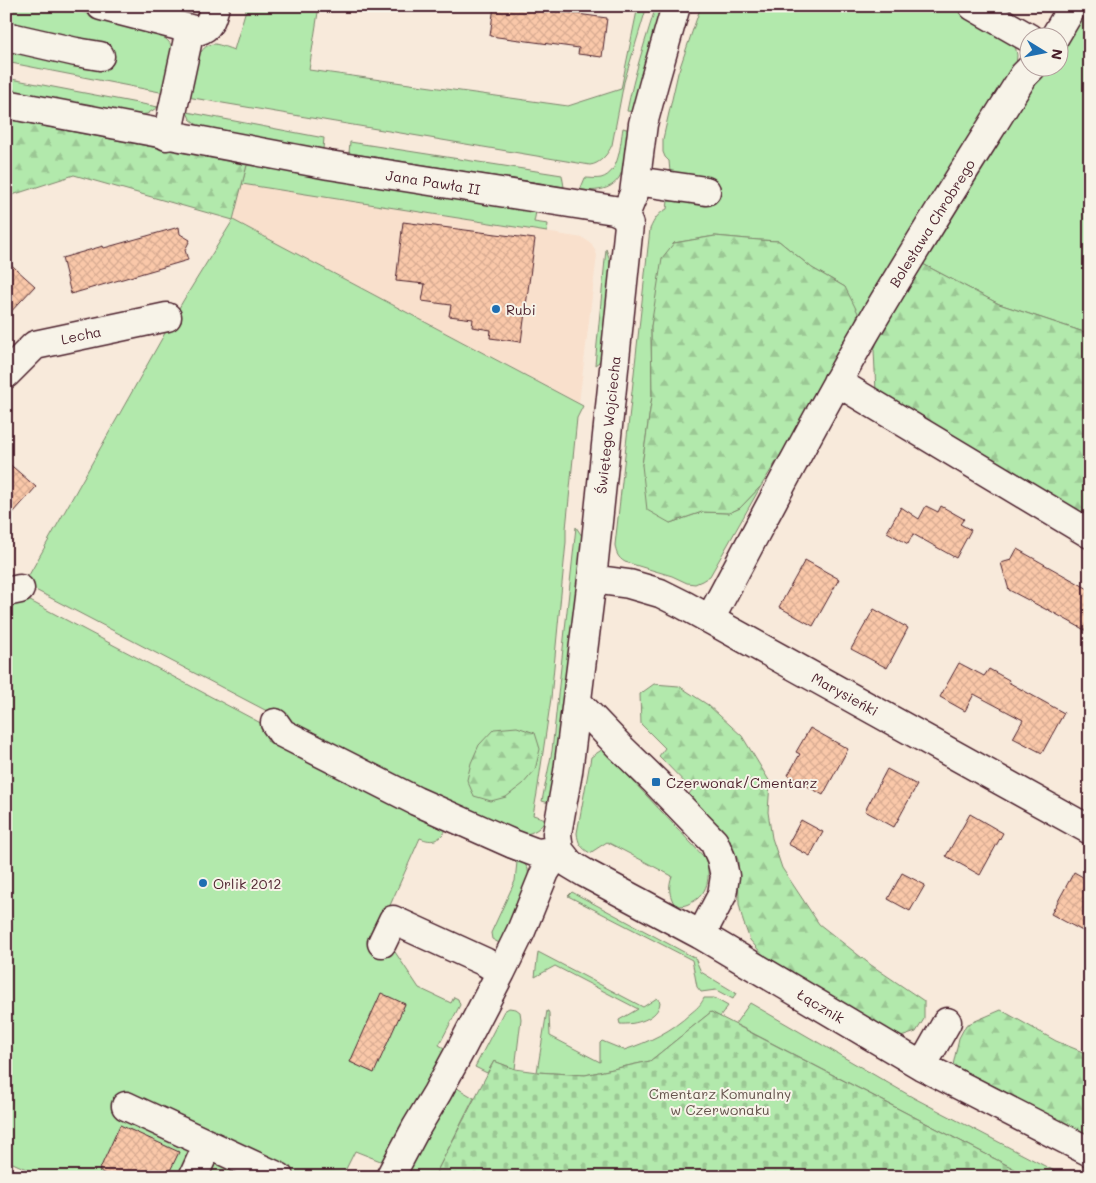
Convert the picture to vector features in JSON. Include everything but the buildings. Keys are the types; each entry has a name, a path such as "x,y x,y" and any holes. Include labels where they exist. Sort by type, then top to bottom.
{"street":[{"path":"101,6 198,31 205,29 210,22 215,6"},
{"name":"Świętego Wojciecha","path":"559,850 557,834 568,772 592,579 629,225 625,215 634,193 644,124 676,6"},
{"path":"973,6 1018,32"},
{"path":"1060,28 1072,6"},
{"path":"167,136 190,30"},
{"path":"6,36 100,56"},
{"name":"Bolesława Chrobrego","path":"710,618 868,328 1022,78"},
{"name":"Jana Pawła II","path":"6,104 241,150 614,210 625,215"},
{"path":"636,182 706,191"},
{"name":"Lecha","path":"6,374 35,345 167,317"},
{"path":"837,382 1090,534"},
{"name":"Marysieńki","path":"592,579 629,584 660,593 710,618 1090,830"},
{"path":"577,702 714,842 726,876 722,895 701,935"},
{"path":"275,723 282,733 416,801 483,831 537,853 559,850"},
{"path":"390,1177 458,1055 501,972 521,931 545,872 559,850"},
{"name":"Łącznik","path":"559,850 570,864 585,873 701,935 922,1066 1090,1152"},
{"path":"382,943 393,920 485,962 501,972"},
{"path":"922,1066 947,1022"},
{"path":"126,1106 279,1177"},
{"path":"193,1177 208,1144"}],"shaded area":[{"name":"Rubi","path":"242,184 583,238 592,244 597,255 579,403 233,220"}],"green space":[{"path":"6,6 61,6 159,34 170,43 173,50 165,93 6,62"},
{"path":"247,6 319,6 309,70 568,106 621,89 638,6 647,6 624,82 612,145 603,158 597,163 590,165 187,97 198,56 208,45 215,44 234,50"},
{"path":"656,6 658,6 659,14 658,26 634,112 627,111 636,71"},
{"path":"701,6 961,6 1015,45 1017,55 1016,67 851,337 845,287 812,268 779,241 715,236 674,243 651,326 652,396 642,465 670,523 702,512 729,513 740,508 761,486 710,576 695,584 625,562 618,555 615,545 650,229 657,217 667,209 668,201 680,201 681,175 670,172 669,161 663,152 663,139 678,73"},
{"path":"1082,6 1090,6 1090,334 999,304 919,262 1037,78 1068,78 1068,29"},
{"path":"6,78 158,107 147,114 139,115 6,90"},
{"path":"187,112 324,138 323,149 200,127 190,119"},
{"path":"6,119 247,165 233,220 74,175 6,197"},
{"path":"623,128 630,130 624,166 615,183 607,188 580,190 585,178 601,178 612,170 620,150"},
{"path":"350,142 562,175 564,187 349,153"},
{"path":"247,165 536,212 534,222 548,224 547,232 242,184"},
{"path":"233,220 583,406 577,418 551,698 533,815 546,819 534,831 524,835 418,790 24,584 183,301"},
{"path":"715,236 779,241 812,268 845,287 858,313 851,337 818,395 761,486 740,508 729,513 702,512 670,523 647,510 642,465 652,396 651,326 662,258 674,243"},
{"path":"606,249 610,260 611,277 602,356 595,365"},
{"path":"919,262 999,304 1090,334 1090,519 876,392 874,350 884,321"},
{"path":"576,527 584,539 561,730 549,803 542,801 552,751"},
{"name":"Orlik 2012","path":"17,594 272,729 267,741 514,856 522,860 528,869 529,881 501,944 492,939 491,933 515,881 517,862 446,830 435,840 420,838 375,939 391,946 419,988 451,1003 454,997 458,999 460,1005 439,1045 446,1049 383,1162 355,1151 342,1177 44,1177 6,1160 6,609"},
{"path":"654,684 679,686 708,705 742,736 770,782 768,812 772,838 782,868 819,924 871,965 924,1001 924,1019 916,1032 901,1037 762,954 750,940 739,904 738,860 728,837 689,794 692,790 659,756 665,748 641,724 640,694"},
{"path":"517,727 535,733 540,749 535,770 523,784 506,797 491,801 474,796 467,780 471,763 479,745 494,729"},
{"path":"603,749 705,858 708,870 706,887 703,893 694,901 685,905 675,905 670,891 672,876 607,842 590,853 580,845 577,833 591,757"},
{"path":"572,892 695,958 701,972 736,993 733,999 716,990 701,992 697,987 692,960 568,896"},
{"path":"538,952 643,1007 657,998 660,1002 659,1008 651,1017 645,1020 620,1024 619,1020 638,1009 555,966 535,977"},
{"path":"704,998 714,998 728,1006 720,1017 711,1012 650,1061 585,1075 537,1072 547,1011 549,1013 550,1036 600,1062 600,1043 602,1041 624,1050 642,1043 676,1025 697,1008"},
{"path":"750,1003 914,1098 1066,1177 1030,1177 735,1024"},
{"path":"509,1008 520,1012 521,1019 515,1069 494,1061 487,1073 475,1067 504,1011"},
{"path":"1001,1010 1056,1041 1090,1055 1090,1136 953,1065 959,1038 966,1025"},
{"name":"Cmentarz Komunalny w Czerwonaku","path":"711,1012 1030,1177 434,1177 494,1061 515,1069 585,1075 650,1061"},
{"path":"452,1085 474,1098 434,1177 401,1177"}],"place":[{"name":"Rubi","path":"496,309"},
{"name":"Czerwonak/Cmentarz","path":"656,782"},
{"name":"Orlik 2012","path":"203,883"}]}
